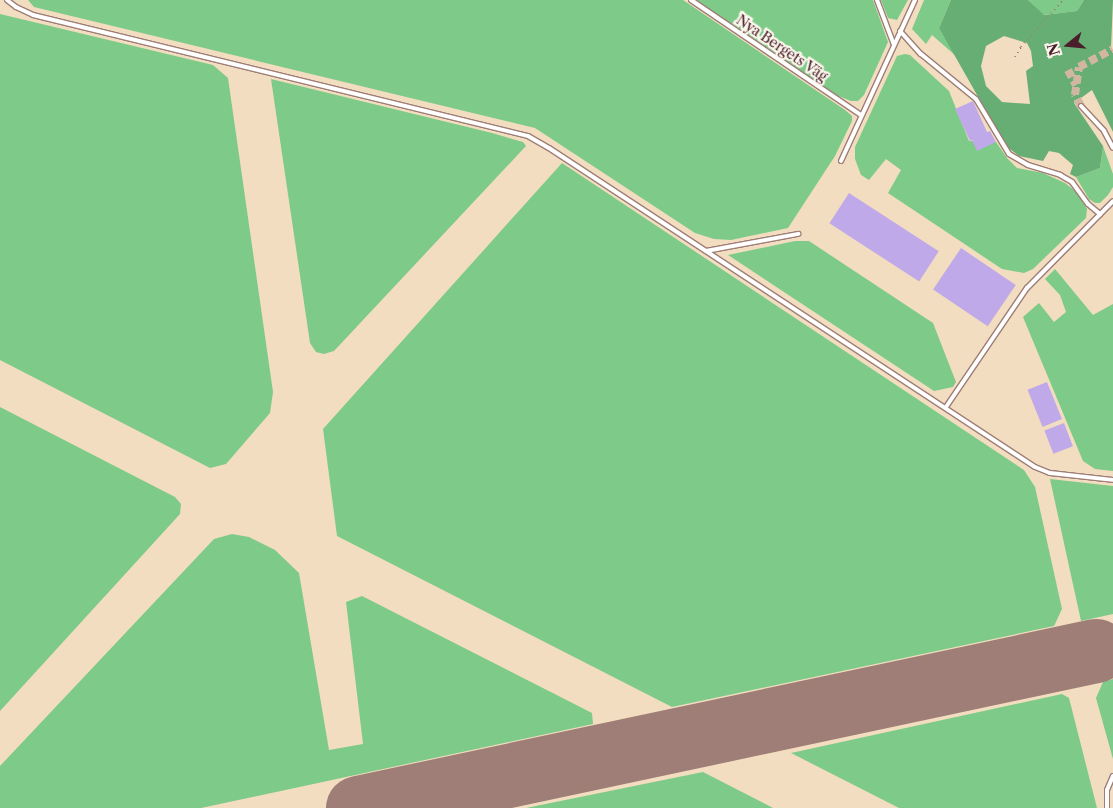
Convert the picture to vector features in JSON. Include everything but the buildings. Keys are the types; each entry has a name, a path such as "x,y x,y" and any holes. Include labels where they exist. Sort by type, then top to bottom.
{"lane":[{"path":"7,0 16,7 33,15 528,136 946,407 1034,467 1050,473 1113,480"},
{"name":"Nya Bergets Väg","path":"691,0 862,114"},
{"path":"877,0 894,45"},
{"path":"841,161 915,0"},
{"path":"900,31 921,54 976,99 1009,154 1028,165 1060,175 1072,182 1088,204 1100,214"},
{"path":"1081,106 1104,131 1113,148"},
{"path":"946,407 1027,288 1113,201"},
{"path":"706,251 798,234"},
{"path":"1107,808 1107,790 1113,776"}],"path":[{"path":"1015,57 1021,47 1064,0"}],"green space":[{"path":"28,0 683,0 845,110 852,116 852,121 835,156 788,228 731,240 714,239 695,233 535,128 34,7"},
{"path":"696,0 873,0 888,42 864,95 858,101 851,101 836,95"},
{"path":"881,0 908,0 897,20 888,18"},
{"path":"924,0 951,0 939,28 957,57 932,35 926,44 912,29"},
{"path":"951,0 1028,0 1044,15 1077,11 1084,0 1113,0 1111,48 1113,51 1113,132 1092,90 1074,103 1103,146 1100,168 1076,177 1070,174 1073,165 1059,153 1049,151 1043,161 1019,156 1006,146 939,28","holes":["1004,36 1027,43 1031,51 1033,66 1026,71 1030,104 1002,102 986,86 981,66 986,46"]},
{"path":"1028,0 1084,0 1077,11 1043,15"},
{"path":"0,14 213,65 228,78 273,392 270,413 226,464 210,468 0,360"},
{"path":"910,55 949,91 969,141 996,142 1017,168 1043,173 1065,183 1078,193 1087,209 1086,218 1033,269 1024,273 1002,269 888,193 901,170 886,159 869,180 861,175 855,159 855,147 897,56"},
{"path":"271,79 492,133 523,142 526,146 334,351 324,354 316,352 310,343"},
{"path":"1103,146 1113,174 1113,187 1100,203 1095,203 1089,199 1076,177 1100,168"},
{"path":"562,163 1024,470 1035,487 1062,609 1054,626 672,707 337,536 323,429"},
{"path":"795,241 809,241 933,323 956,382 953,387 934,391 728,255"},
{"path":"1055,269 1093,315 1113,304 1113,471 1095,469 1083,461 1023,317 1039,303 1054,322 1066,312 1060,295 1045,279"},
{"path":"0,407 175,497 181,504 180,514 0,711"},
{"path":"1050,479 1113,486 1113,614 1081,621"},
{"path":"232,534 249,537 275,550 299,573 329,750 363,744 346,602 362,596 592,713 593,724 201,808 0,808 0,766 214,539"},
{"path":"1113,679 1113,759 1096,698 1103,682"},
{"path":"1062,694 1069,698 1097,808 899,808 791,753"},
{"path":"703,772 773,808 526,808"}],"taxiway":[{"path":"385,808 395,802 486,781"}],"runway":[{"path":"358,808 1096,651"}],"tunnel":[{"path":"1081,106 1075,95 1079,67 1113,49"},
{"path":"1068,70 1076,85"}]}
